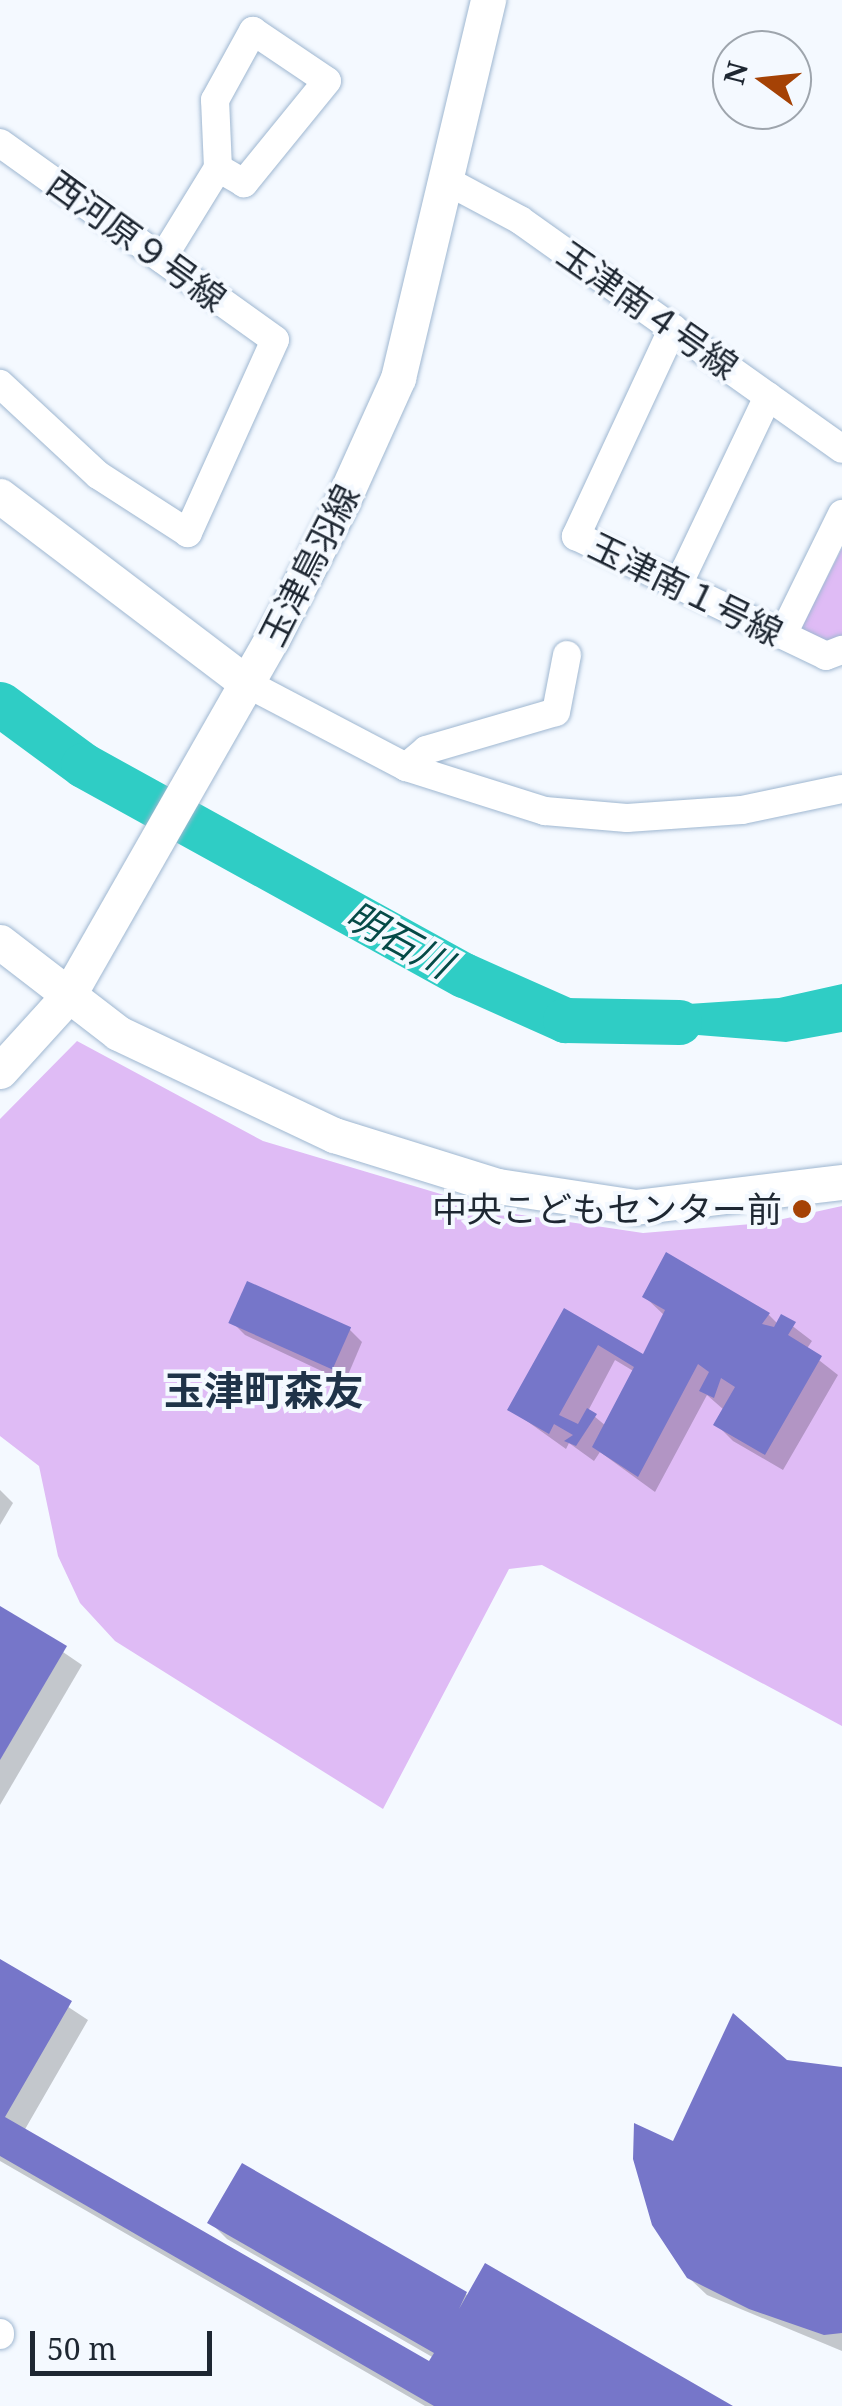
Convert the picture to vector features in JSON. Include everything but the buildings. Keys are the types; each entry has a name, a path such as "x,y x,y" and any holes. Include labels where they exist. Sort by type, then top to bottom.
{"street":[{"name":"玉津鳥羽線","path":"0,1071 68,996 246,683 344,500 398,378 448,181 488,0"},
{"path":"162,259 218,168 214,100 252,31 327,81 244,183 218,168"},
{"name":"西河原９号線","path":"0,143 275,340 188,533 98,475 0,384"},
{"name":"玉津南４号線","path":"448,181 520,220 842,449"},
{"name":"玉津南１号線","path":"673,328 576,536 826,656 842,650"},
{"path":"679,583 768,396"},
{"path":"0,496 246,683 406,767 545,811 626,818 742,810 842,789"},
{"path":"783,634 842,514"},
{"path":"406,767 426,750 556,712 567,655"},
{"path":"0,942 118,1033 334,1134 498,1186 635,1208 842,1182"}],"shaded area":[{"path":"842,548 842,640 819,648 800,631"},
{"path":"77,1041 263,1141 501,1212 643,1233 765,1223 842,1206 842,1726 542,1565 509,1569 383,1809 115,1641 80,1603 58,1556 39,1466 0,1436 0,1119"}],"water":[{"path":"842,984 842,1032 786,1042 597,1027 673,1005 779,998"}],"waterway":[{"name":"明石川","path":"0,704 83,765 464,975 565,1020 679,1022"}],"place":[{"name":"中央こどもセンター前","path":"802,1209"}],"district":[{"name":"玉津町森友","path":"264,1390"}]}
